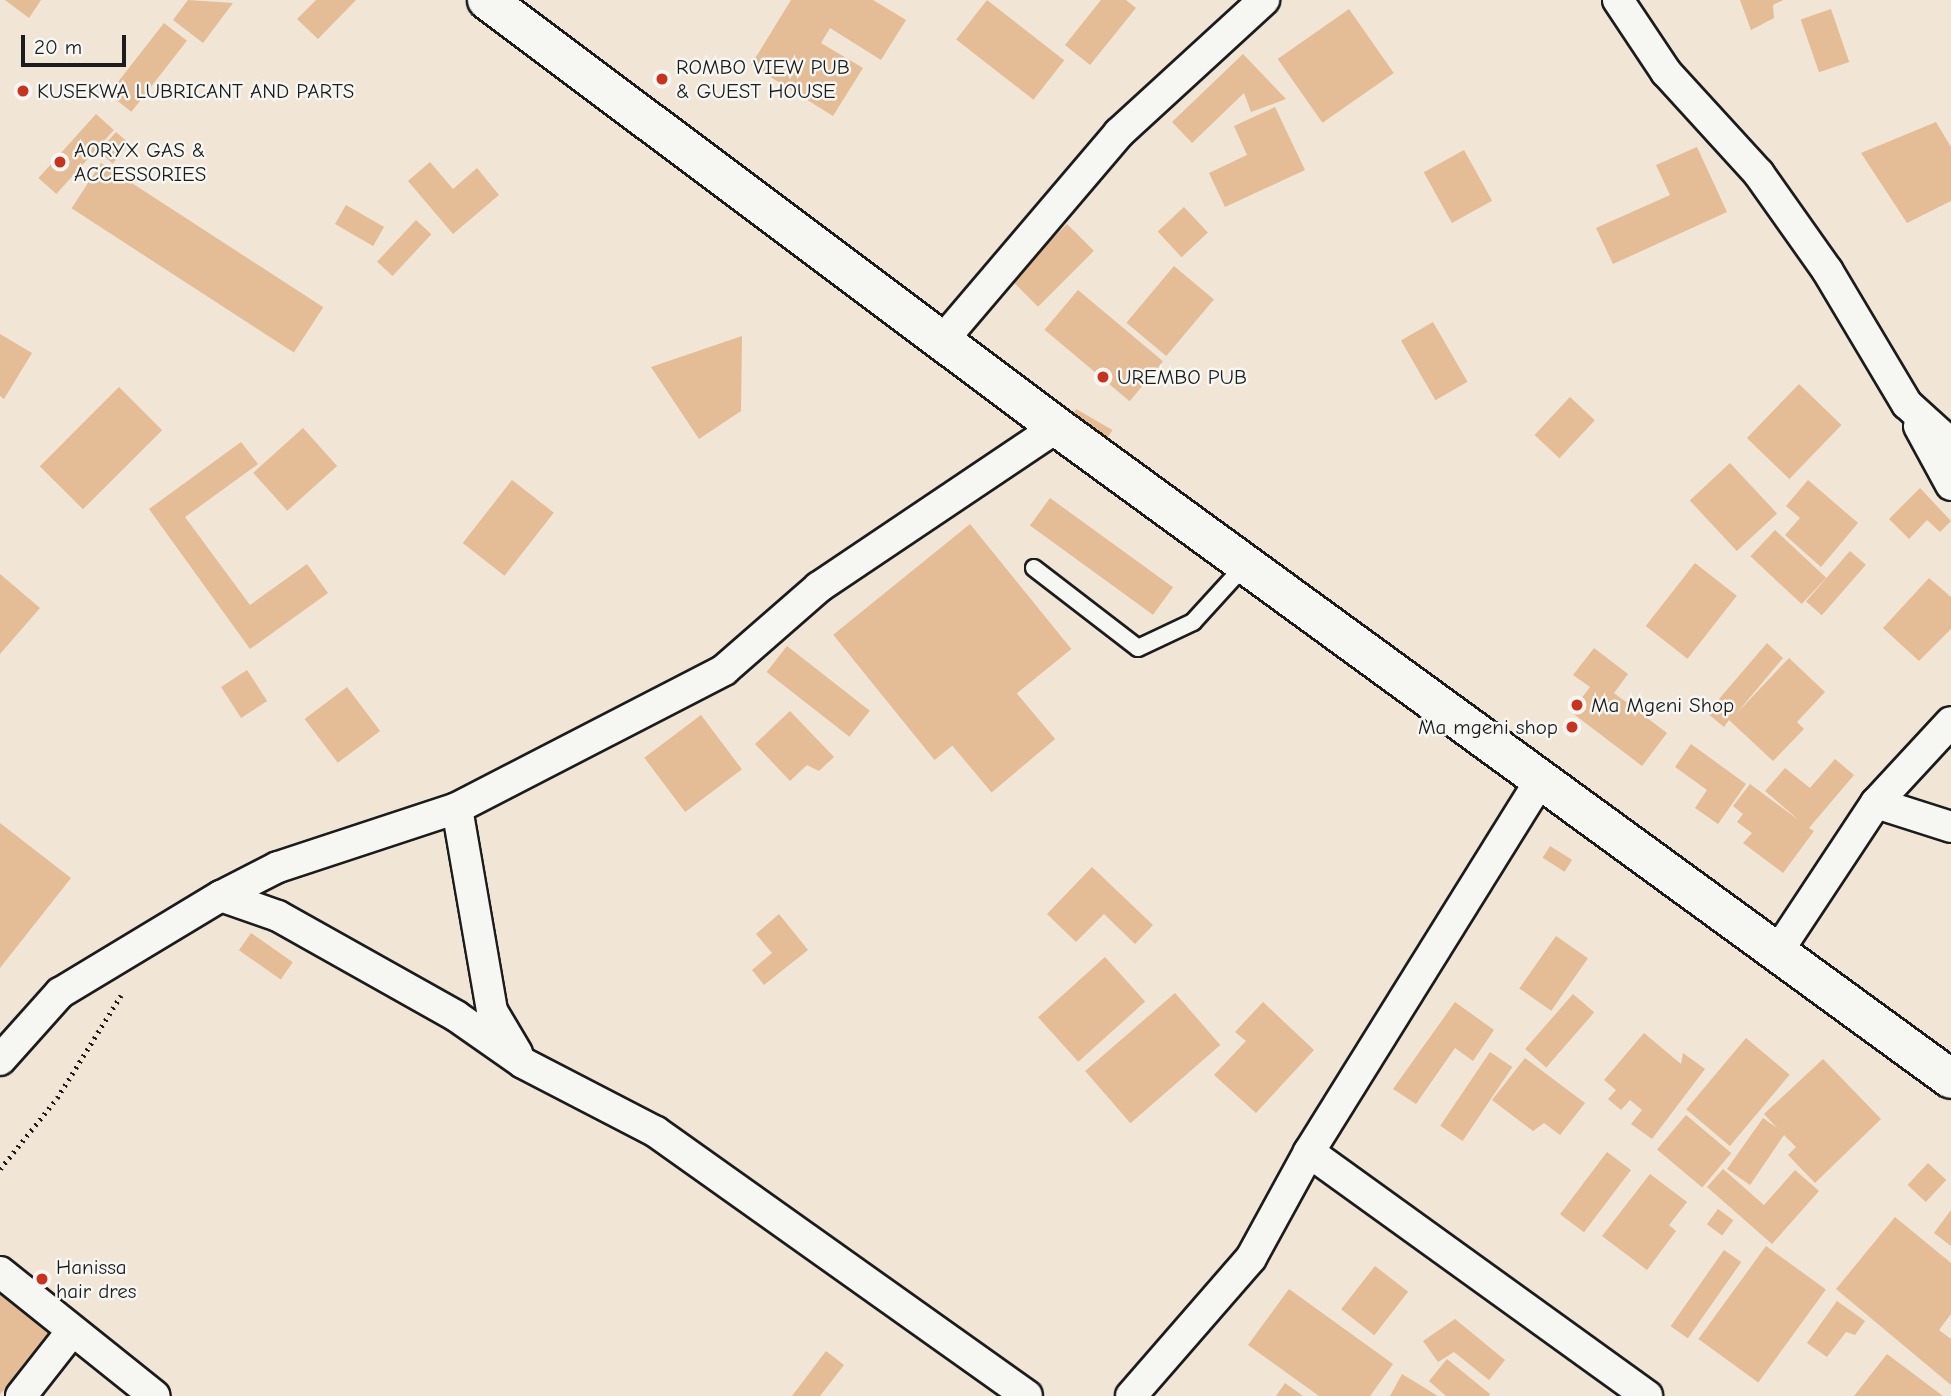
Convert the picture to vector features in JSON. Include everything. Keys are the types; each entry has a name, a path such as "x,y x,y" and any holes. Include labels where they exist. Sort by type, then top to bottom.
{"street":[{"path":"487,0 1057,427 1776,954 1951,1079"},
{"path":"942,341 1119,132 1265,0"},
{"path":"1618,0 1666,72 1759,174 1827,270 1907,404 1951,485"},
{"path":"1907,404 1951,443"},
{"path":"0,1060 60,993 221,896 278,867 457,808 724,670 886,538 1057,427"},
{"path":"1776,954 1876,803 1951,722"},
{"path":"1131,1396 1251,1258 1309,1152 1541,780"},
{"path":"1876,803 1951,827"},
{"path":"457,808 492,1011 523,1063"},
{"path":"221,896 278,916 456,1016 523,1063 656,1132 1027,1396"},
{"path":"1309,1152 1637,1393"},
{"path":"0,1272 155,1396"},
{"path":"21,1396 72,1331"}],"lane":[{"path":"1034,568 1138,648 1193,622 1246,564"}],"path":[{"path":"0,1169 57,1097 151,939"}],"building":[{"path":"5,0 41,0 29,18"},
{"path":"188,0 233,3 203,43 173,20"},
{"path":"316,0 356,0 318,39 297,19"},
{"path":"791,0 873,0 906,20 881,60 830,28 821,43 863,68 833,116 751,65"},
{"path":"987,0 1064,60 1033,100 956,39"},
{"path":"1101,0 1126,0 1136,8 1090,65 1065,45"},
{"path":"1740,0 1783,0 1773,5 1774,18 1751,30"},
{"path":"1349,9 1394,73 1322,123 1278,59"},
{"path":"1831,9 1849,62 1819,72 1801,19"},
{"path":"164,23 187,41 131,112 109,94"},
{"path":"1243,54 1286,99 1251,112 1244,93 1192,143 1172,122"},
{"path":"1275,107 1305,170 1225,207 1209,173 1247,155 1234,126"},
{"path":"96,114 114,130 56,194 38,178"},
{"path":"1936,122 1951,147 1951,201 1907,223 1861,153"},
{"path":"116,132 130,144 113,163 99,152"},
{"path":"1697,147 1727,212 1613,264 1596,228 1670,195 1656,165"},
{"path":"1464,150 1492,201 1452,223 1424,172"},
{"path":"430,162 453,189 477,168 499,195 453,234 408,181"},
{"path":"101,163 323,307 294,353 72,208"},
{"path":"346,205 384,227 373,246 335,224"},
{"path":"1184,207 1208,233 1182,257 1158,232"},
{"path":"416,220 431,234 392,276 377,262"},
{"path":"1067,224 1094,251 1038,307 1011,280"},
{"path":"1174,266 1214,299 1166,356 1126,323"},
{"path":"1078,290 1163,361 1130,401 1045,330"},
{"path":"1433,322 1468,382 1435,400 1401,340"},
{"path":"0,334 32,353 4,399 0,396"},
{"path":"742,336 741,411 699,439 651,367"},
{"path":"1799,384 1841,425 1789,479 1747,438"},
{"path":"119,387 162,430 83,509 40,466"},
{"path":"1570,397 1595,420 1559,458 1535,435"},
{"path":"1076,409 1112,430 1104,445 1068,424"},
{"path":"303,428 337,466 287,511 253,473"},
{"path":"241,442 258,464 185,517 250,605 307,564 328,593 250,649 149,509"},
{"path":"1730,463 1777,513 1737,551 1690,501"},
{"path":"512,480 554,513 505,576 463,543"},
{"path":"1808,480 1858,523 1821,567 1785,535 1800,518 1786,506"},
{"path":"1920,488 1951,521 1940,532 1927,520 1909,539 1889,519"},
{"path":"1050,498 1173,587 1153,615 1030,526"},
{"path":"970,524 1071,649 935,760 833,635"},
{"path":"1775,530 1826,578 1802,604 1750,556"},
{"path":"1850,551 1866,565 1822,615 1806,602"},
{"path":"1695,563 1737,596 1688,659 1646,626"},
{"path":"0,574 40,608 0,654"},
{"path":"1929,578 1951,597 1951,629 1919,661 1883,628"},
{"path":"1767,643 1783,658 1736,714 1789,658 1825,692 1797,722 1804,729 1773,761 1729,720 1724,727 1707,713"},
{"path":"787,646 870,711 849,737 767,672"},
{"path":"1594,648 1628,674 1614,693 1667,733 1642,766 1571,712 1590,687 1573,675"},
{"path":"247,670 267,701 241,718 221,687"},
{"path":"347,687 380,731 338,763 305,719"},
{"path":"1014,690 1055,739 992,792 950,743"},
{"path":"790,711 834,757 819,771 807,765 790,781 755,744"},
{"path":"701,715 742,769 685,812 644,758"},
{"path":"1691,744 1746,784 1718,824 1695,808 1707,790 1675,767"},
{"path":"1835,759 1854,775 1809,828 1814,831 1783,873 1743,843 1752,833 1737,822 1743,814 1733,806 1750,784 1800,821 1765,791 1785,768 1810,788"},
{"path":"0,823 71,878 0,968"},
{"path":"1550,846 1572,860 1565,872 1543,858"},
{"path":"1092,867 1153,925 1135,944 1104,914 1076,942 1047,914"},
{"path":"779,914 808,950 764,985 752,970 772,953 756,934"},
{"path":"251,933 293,962 281,979 239,950"},
{"path":"1556,936 1588,958 1551,1011 1519,988"},
{"path":"1105,957 1145,1002 1078,1062 1038,1017"},
{"path":"1175,993 1220,1045 1130,1123 1085,1071"},
{"path":"1573,994 1594,1012 1546,1067 1525,1049"},
{"path":"1263,1002 1314,1050 1256,1113 1214,1075 1246,1041 1235,1032"},
{"path":"1455,1002 1494,1030 1473,1061 1455,1048 1416,1104 1393,1089"},
{"path":"1644,1033 1681,1064 1683,1053 1705,1069 1652,1139 1631,1124 1642,1110 1630,1100 1621,1110 1608,1099 1616,1090 1604,1080"},
{"path":"1746,1038 1790,1075 1730,1146 1686,1109"},
{"path":"1490,1052 1512,1067 1463,1141 1440,1126"},
{"path":"1525,1058 1585,1103 1560,1135 1544,1123 1533,1131 1492,1100"},
{"path":"1823,1059 1881,1119 1815,1183 1788,1155 1796,1147 1784,1135 1750,1185 1727,1169 1763,1118 1777,1128 1764,1114"},
{"path":"1686,1115 1731,1153 1702,1187 1657,1149"},
{"path":"1607,1152 1631,1170 1584,1232 1560,1214"},
{"path":"1928,1163 1946,1180 1926,1202 1908,1185"},
{"path":"1723,1169 1764,1205 1795,1170 1819,1191 1772,1244 1707,1187"},
{"path":"1650,1174 1687,1202 1669,1225 1676,1231 1647,1270 1602,1236"},
{"path":"1718,1209 1733,1220 1722,1236 1707,1224"},
{"path":"1951,1210 1951,1246 1934,1233"},
{"path":"1895,1217 1951,1263 1951,1314 1939,1330 1951,1339 1951,1385 1836,1289"},
{"path":"1766,1246 1826,1289 1758,1383 1698,1339"},
{"path":"1724,1250 1741,1262 1688,1338 1671,1326"},
{"path":"1375,1266 1408,1292 1374,1335 1341,1309"},
{"path":"0,1288 53,1337 0,1394"},
{"path":"1289,1289 1393,1364 1370,1396 1319,1396 1248,1345"},
{"path":"1837,1301 1865,1321 1855,1335 1846,1332 1827,1357 1807,1343"},
{"path":"1455,1319 1505,1360 1489,1380 1454,1352 1438,1362 1423,1341"},
{"path":"826,1351 844,1365 820,1396 792,1396"},
{"path":"1887,1354 1943,1396 1854,1396"},
{"path":"1447,1359 1490,1394 1489,1396 1446,1396 1429,1381"},
{"path":"1402,1374 1438,1396 1390,1396"},
{"path":"1285,1383 1303,1396 1276,1396"}],"place":[{"name":"ROMBO VIEW PUB & GUEST HOUSE","path":"662,79"},
{"name":"KUSEKWA LUBRICANT AND PARTS","path":"23,91"},
{"name":"AORYX GAS & ACCESSORIES","path":"60,162"},
{"name":"UREMBO PUB","path":"1103,377"},
{"name":"Ma Mgeni Shop","path":"1577,705"},
{"name":"Ma mgeni shop","path":"1572,727"},
{"name":"Hanissa hair dres","path":"42,1279"}]}
